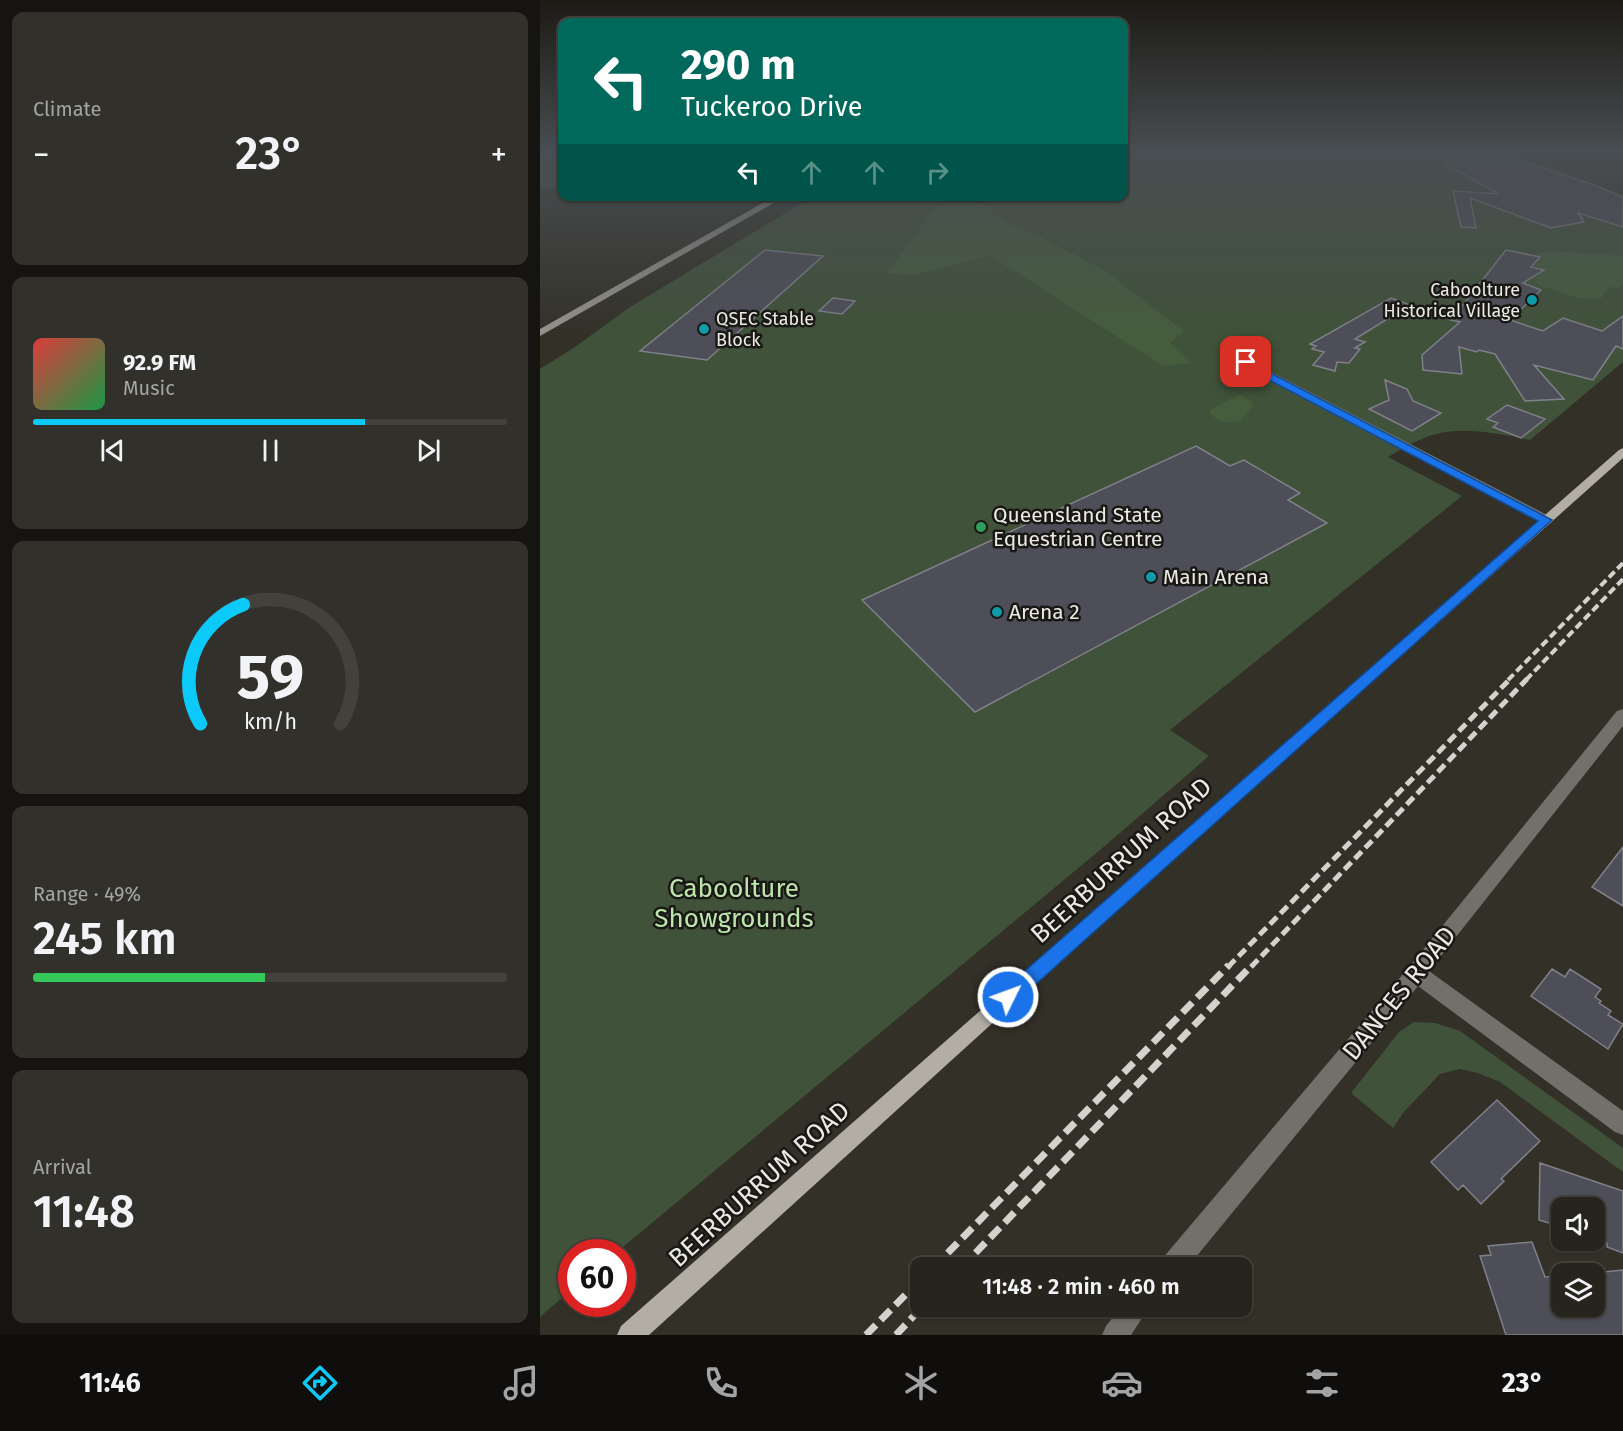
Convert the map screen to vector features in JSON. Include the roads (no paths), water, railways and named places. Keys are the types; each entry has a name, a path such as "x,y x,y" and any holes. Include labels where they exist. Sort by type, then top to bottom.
{"main road":[{"path":"540,333 750,214"},
{"name":"BEERBURRUM ROAD","path":"630,1335 1114,902 1623,452"}],"street":[{"path":"1246,362 1255,369 1546,520"},
{"name":"DANCES ROAD","path":"1180,1257 1416,973 1623,715"},
{"path":"1416,973 1623,1124"},
{"path":"1115,1335 1129,1317"}],"railway":[{"path":"1508,680 1623,563"},
{"path":"1526,680 1623,579"},
{"path":"1228,967 1510,679"},
{"path":"1251,967 1527,679"},
{"path":"944,1257 1229,965"},
{"path":"972,1257 1252,965"},
{"path":"866,1335 910,1290"},
{"path":"896,1335 913,1317"}],"place":[{"name":"Caboolture Historical Village","path":"1532,300"},
{"name":"QSEC Stable Block","path":"704,329"},
{"name":"Queensland State Equestrian Centre","path":"981,527"},
{"name":"Main Arena","path":"1151,577"},
{"name":"Arena 2","path":"997,612"}],"park label":[{"name":"Caboolture Showgrounds","path":"734,903"}]}
